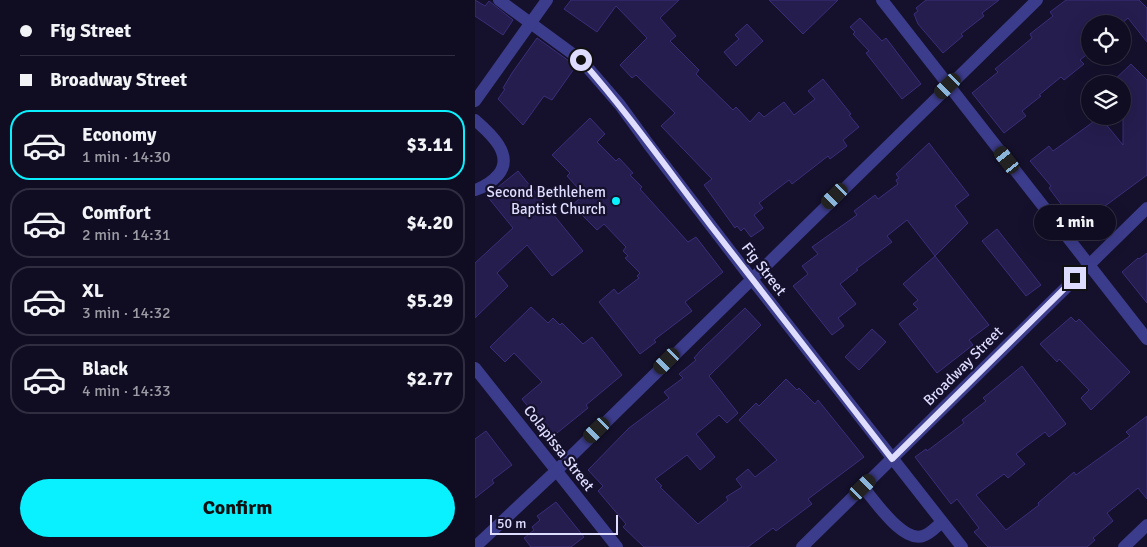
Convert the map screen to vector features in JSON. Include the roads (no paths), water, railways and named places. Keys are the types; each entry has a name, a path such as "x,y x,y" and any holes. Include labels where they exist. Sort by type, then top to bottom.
{"street":[{"name":"Fig Street","path":"499,0 581,60 621,105 649,145 751,278 962,547"},
{"path":"475,101 547,0"},
{"path":"881,0 1147,339"},
{"path":"475,547 556,471 1037,0"},
{"path":"475,120 501,147 505,161 502,170 494,179 475,190"},
{"name":"Broadway Street","path":"801,547 1147,208"},
{"name":"Colapissa Street","path":"475,368 617,547"},
{"path":"863,487 899,529 915,537 924,536 942,522"},
{"path":"1124,547 1147,525"}],"place":[{"name":"Second Bethlehem Baptist Church","path":"616,201"}]}
